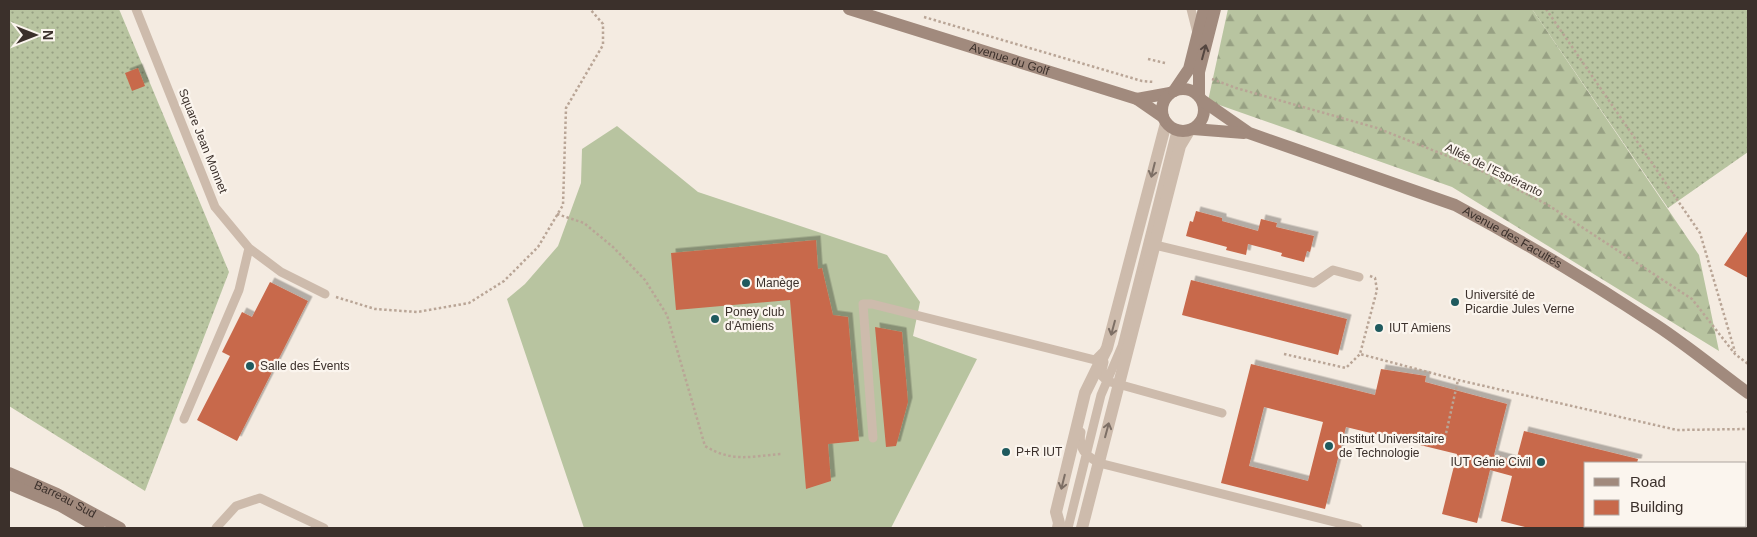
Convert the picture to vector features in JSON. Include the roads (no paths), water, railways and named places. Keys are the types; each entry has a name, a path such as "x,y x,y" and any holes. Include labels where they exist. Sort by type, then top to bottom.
{"main road":[{"name":"Avenue du Golf","path":"849,9 1137,99 1172,92"},
{"path":"1177,126 1162,104 1189,69 1204,9"},
{"path":"1177,126 1204,117 1198,72 1215,9"},
{"path":"1172,92 1185,89 1201,99"},
{"path":"1137,99 1177,126"},
{"name":"Avenue des Facultés","path":"1201,99 1227,120 1249,133 1455,205 1592,284 1658,326 1748,393"},
{"name":"Avenue des Facultés","path":"1177,126 1249,133"},
{"name":"Barreau Sud","path":"9,473 58,494 120,528"},
{"name":"Barreau Sud","path":"9,484 61,506 99,528"}],"street":[{"path":"1082,528 1180,146 1177,126"},
{"path":"1058,528 1060,523 1056,512 1083,401 1108,348 1177,126"}],"lane":[{"name":"Square Jean Monnet","path":"136,9 215,207 249,248 281,272 325,294"},
{"path":"1191,9 1198,34"},
{"path":"1068,528 1101,395 1122,346 1177,126"},
{"path":"1155,245 1314,283 1333,270 1359,277"},
{"path":"184,419 239,290 249,248"},
{"path":"873,438 863,304 872,304 1095,360 1108,348"},
{"path":"1108,348 1101,376 1106,381 1222,413"},
{"path":"1083,401 1086,411 1079,443 1085,455 1099,463 1358,528"},
{"path":"216,528 236,506 260,498 324,528"},
{"path":"1052,528 1056,512"}],"place":[{"name":"Manège","path":"746,283"},
{"name":"Université de Picardie Jules Verne","path":"1455,302"},
{"name":"Poney club d'Amiens","path":"715,319"},
{"name":"IUT Amiens","path":"1379,328"},
{"name":"Salle des Évents","path":"250,366"},
{"name":"Institut Universitaire de Technologie","path":"1329,446"},
{"name":"P+R IUT","path":"1006,452"},
{"name":"IUT Génie Civil","path":"1541,462"}]}
